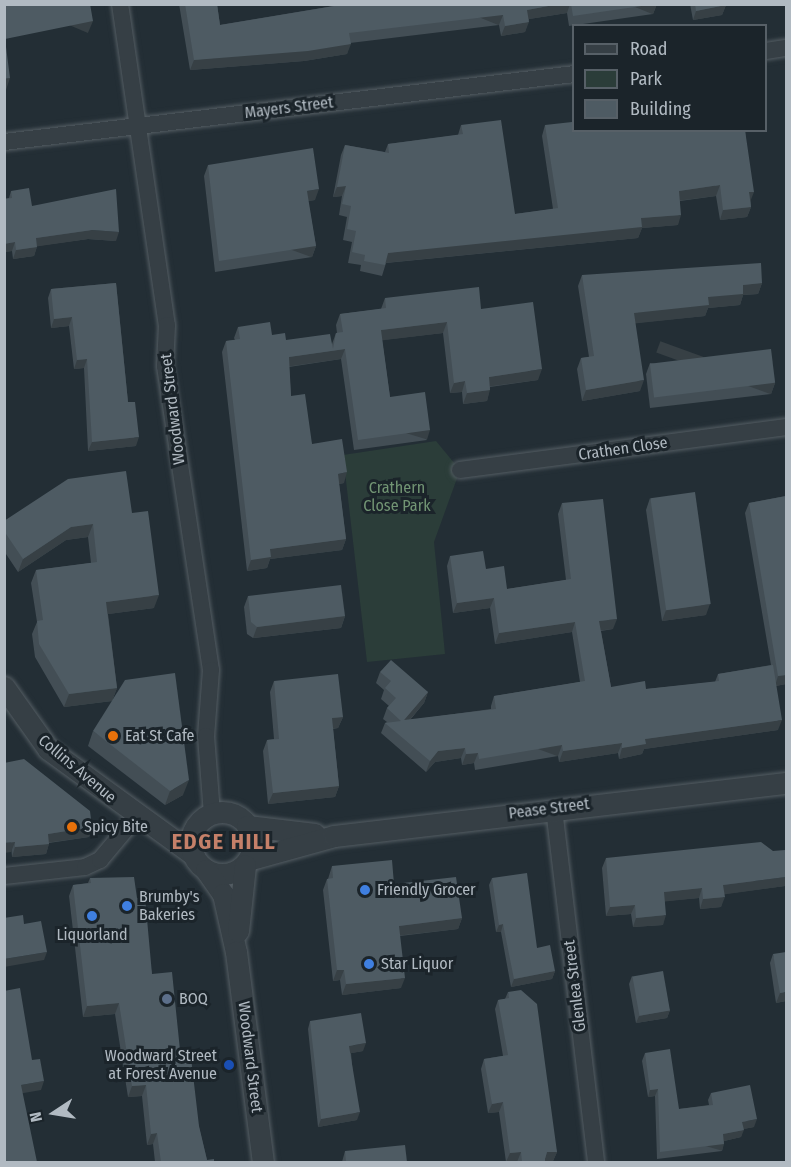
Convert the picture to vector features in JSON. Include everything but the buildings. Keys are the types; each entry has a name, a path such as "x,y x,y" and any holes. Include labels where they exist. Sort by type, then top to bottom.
{"street":[{"name":"Woodward Street","path":"120,4 211,670 206,736 208,817"},
{"path":"767,51 786,48"},
{"name":"Mayers Street","path":"4,142 572,74"},
{"name":"Crathen Close","path":"460,470 786,427"},
{"name":"Collins Avenue","path":"4,687 48,749 136,817 200,862"},
{"name":"Pease Street","path":"765,782 786,773"},
{"name":"Pease Street","path":"246,863 334,836 765,782 786,783"},
{"name":"Glenlea Street","path":"554,809 596,1162"},
{"path":"4,876 85,867 111,852 136,817 208,817 231,814 248,826 253,846 246,863 226,874 200,862 193,835 208,817"},
{"name":"Pease Street","path":"248,826 334,836"},
{"name":"Woodward Street","path":"200,862 223,894 236,952 263,1162"},
{"name":"Woodward Street","path":"236,952 246,863"}],"green space":[{"name":"Crathern Close Park","path":"436,441 460,470 434,542 445,654 367,662 343,455"}],"place":[{"name":"Eat St Cafe","path":"113,736"},
{"name":"Spicy Bite","path":"72,827"},
{"name":"Friendly Grocer","path":"365,890"},
{"name":"Brumby's Bakeries","path":"127,906"},
{"name":"Liquorland","path":"92,916"},
{"name":"Star Liquor","path":"369,964"},
{"name":"BOQ","path":"167,999"},
{"name":"Woodward Street at Forest Avenue","path":"229,1065"}],"district":[{"name":"EDGE HILL","path":"224,842"}]}
